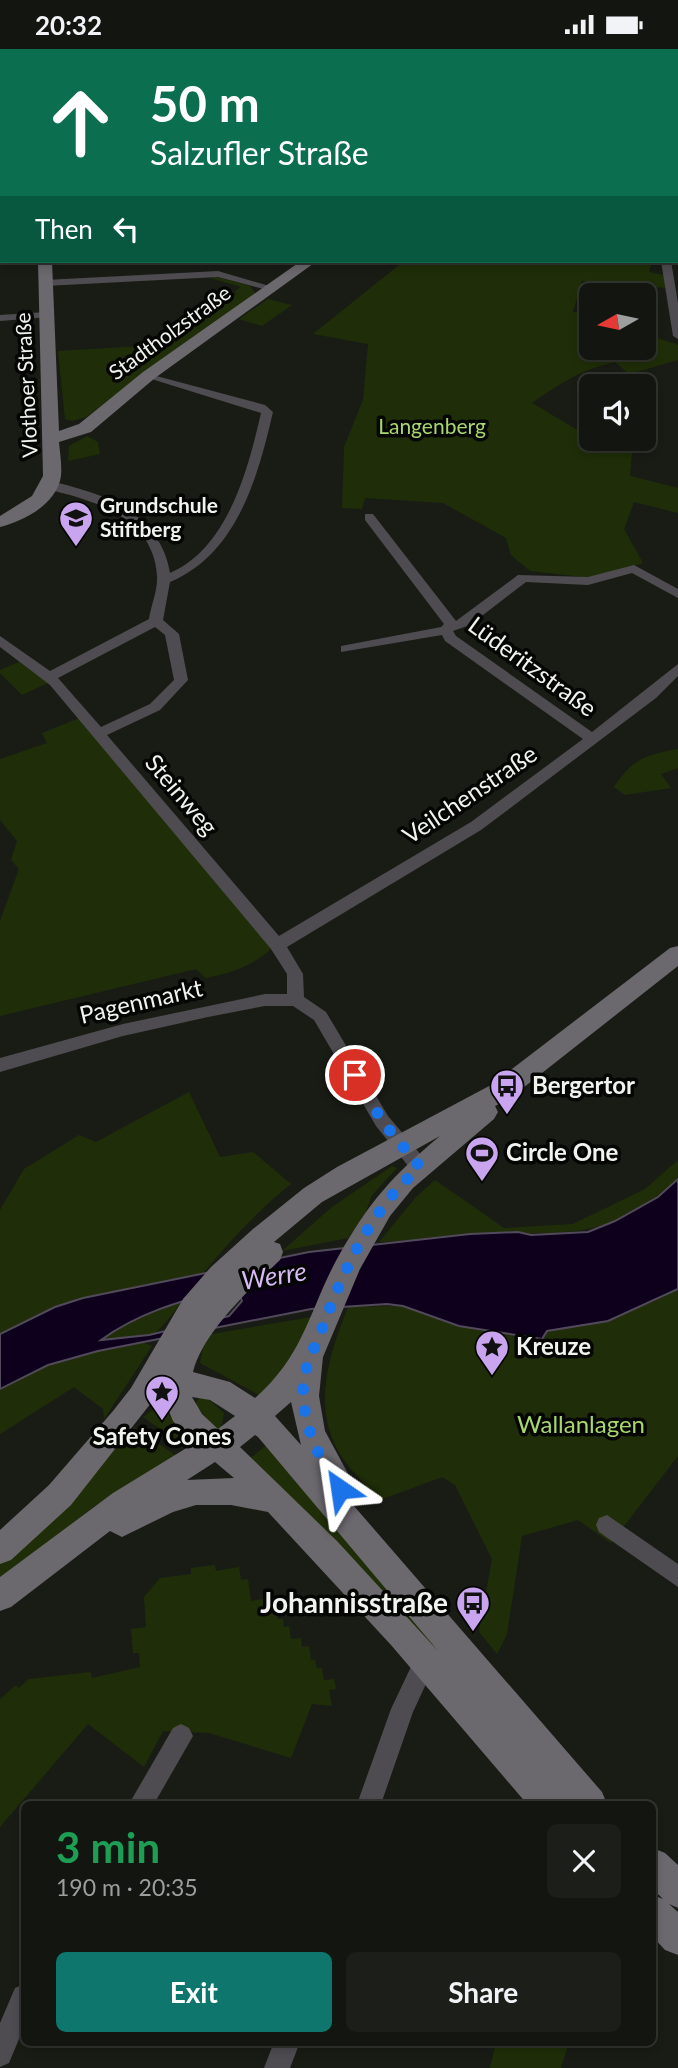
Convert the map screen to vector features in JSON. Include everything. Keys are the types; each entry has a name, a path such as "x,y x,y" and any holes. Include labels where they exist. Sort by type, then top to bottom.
{"main road":[{"name":"Vlothoer Straße","path":"0,522 27,509 50,486 53,468 45,263"},
{"name":"Stadtholzstraße","path":"51,434 85,428 149,375 307,263"},
{"path":"587,1801 433,1646 278,1501 206,1453 185,1415 176,1384 176,1354 193,1307 254,1245 313,1195 500,1092 678,954"},
{"path":"373,1551 369,1536 315,1448 307,1423 304,1377 310,1354 363,1237 404,1181 483,1114 500,1092"},
{"path":"0,1550 60,1495 213,1311 285,1238 325,1204 355,1185 367,1163"},
{"path":"0,1596 124,1503 206,1453 256,1417 281,1392 310,1354"},
{"path":"141,1397 176,1384 199,1383 233,1397 256,1417 373,1551 433,1646 547,1801"},
{"path":"52,1555 73,1552 154,1504 177,1495 199,1490 234,1490 278,1501"},
{"path":"656,1868 678,1890"},
{"path":"656,1916 678,1937"}],"street":[{"path":"180,263 183,275"},
{"path":"666,263 678,336"},
{"path":"45,283 218,274 271,288"},
{"path":"0,318 46,315"},
{"path":"149,375 261,407 267,412 260,448 228,522 200,559 179,576 164,580"},
{"path":"50,486 77,490 94,497 139,523 155,544 164,580 156,604 156,621"},
{"name":"Lüderitzstraße","path":"369,517 449,628 450,638 593,739"},
{"name":"Lüderitzstraße","path":"346,649 449,628 465,622 523,578 598,580 634,569 678,594"},
{"path":"49,677 156,621"},
{"path":"98,733 139,718 158,706 181,680 172,634 156,621"},
{"name":"Steinweg","path":"0,640 49,677 277,945 295,974 296,1000"},
{"name":"Veilchenstraße","path":"277,945 476,826 651,695 678,668"},
{"name":"Pagenmarkt","path":"0,1065 196,1014 265,1000 296,1000"},
{"path":"296,1000 320,1016 382,1121 420,1167"},
{"path":"607,1525 678,1577"},
{"path":"370,1801 403,1709 433,1646"},
{"path":"143,1801 181,1736"},
{"path":"1,2049 21,2004"},
{"path":"278,2068 286,2046"}],"green space":[{"name":"Langenberg","path":"402,263 653,263 649,272 664,275 666,288 656,287 656,283 579,283 573,312 579,313 579,361 656,361 656,336 678,345 678,360 629,374 615,362 603,365 571,378 532,403 579,431 579,451 632,452 630,476 678,488 678,513 634,502 624,529 643,563 592,578 530,571 511,555 506,538 443,503 365,498 362,509 342,508 344,447 363,400 368,344 313,334"},
{"path":"217,277 250,286 255,293 86,417 72,421 65,419 58,351 158,345 231,295 238,294 234,292 241,287 210,278"},
{"path":"268,299 292,305 262,326 239,319"},
{"path":"87,436 98,442 100,454 68,461 69,446"},
{"path":"19,662 48,683 22,695 0,673 0,670"},
{"path":"80,718 271,949 249,964 215,976 206,978 196,969 0,1016 0,921 19,869 11,860 17,841 0,820 0,759 47,743 42,733"},
{"path":"678,749 678,768 661,774 671,788 625,795 614,787 641,759"},
{"path":"189,1092 220,1157 253,1152 291,1184 235,1237 204,1272 169,1319 144,1343 152,1346 104,1419 103,1409 74,1387 0,1434 0,1210 24,1169 79,1135 96,1142"},
{"path":"678,1160 678,1179 661,1194 628,1215 594,1228 531,1235 494,1232 379,1242 416,1197 435,1180 504,1228 573,1224 645,1189"},
{"path":"392,1166 397,1168 372,1195 365,1214 348,1238 282,1251 332,1207"},
{"name":"Wallanlagen","path":"678,1289 678,1456 611,1543 578,1520 522,1536 507,1634 497,1654 479,1632 492,1559 455,1485 442,1477 380,1500 344,1460 334,1441 327,1423 326,1384 334,1346 348,1307 403,1306 459,1326 541,1339 547,1332 653,1302"},
{"path":"311,1317 305,1339 261,1396 200,1363 203,1348 212,1334"},
{"path":"200,1397 207,1398 224,1413 221,1429 216,1430 195,1404"},
{"path":"158,1406 197,1446 193,1452 143,1417"},
{"path":"134,1427 178,1457 93,1507 0,1580 0,1564 68,1500"},
{"path":"268,1444 572,1801 560,1801 485,1714 249,1459"},
{"path":"215,1565 216,1571 239,1567 241,1580 248,1579 251,1601 263,1599 264,1607 276,1605 277,1619 283,1619 284,1627 289,1626 291,1639 301,1638 302,1647 309,1646 311,1660 315,1660 317,1668 322,1668 324,1680 334,1679 336,1689 329,1690 332,1706 312,1704 291,1758 209,1733 163,1731 144,1767 88,1724 0,1827 0,1699 16,1685 19,1688 29,1679 91,1672 92,1678 140,1667 139,1653 133,1653 131,1629 146,1627 144,1597 160,1578 191,1574 191,1568"},
{"path":"495,2046 568,2046 561,2068 490,2068"}],"water":[{"name":"Werre","path":"678,1179 678,1289 608,1321 547,1331 542,1339 459,1326 403,1306 387,1304 311,1309 98,1351 48,1365 0,1389 0,1334 55,1307 83,1298 309,1252 470,1234 588,1232 615,1221 658,1197","holes":["222,1290 238,1291 242,1301 229,1316 149,1335 101,1340 129,1322 159,1309"]}],"place":[{"name":"Grundschule Stiftberg","path":"76,548"},
{"name":"Bergertor","path":"507,1116"},
{"name":"Circle One","path":"482,1183"},
{"name":"Kreuze","path":"492,1377"},
{"name":"Safety Cones","path":"162,1422"},
{"name":"Johannisstraße","path":"473,1633"}],"route":[{"path":"340,1489 315,1448 304,1405 304,1377 310,1354 355,1251 381,1209 404,1181 420,1167 382,1121 355,1075"}]}
